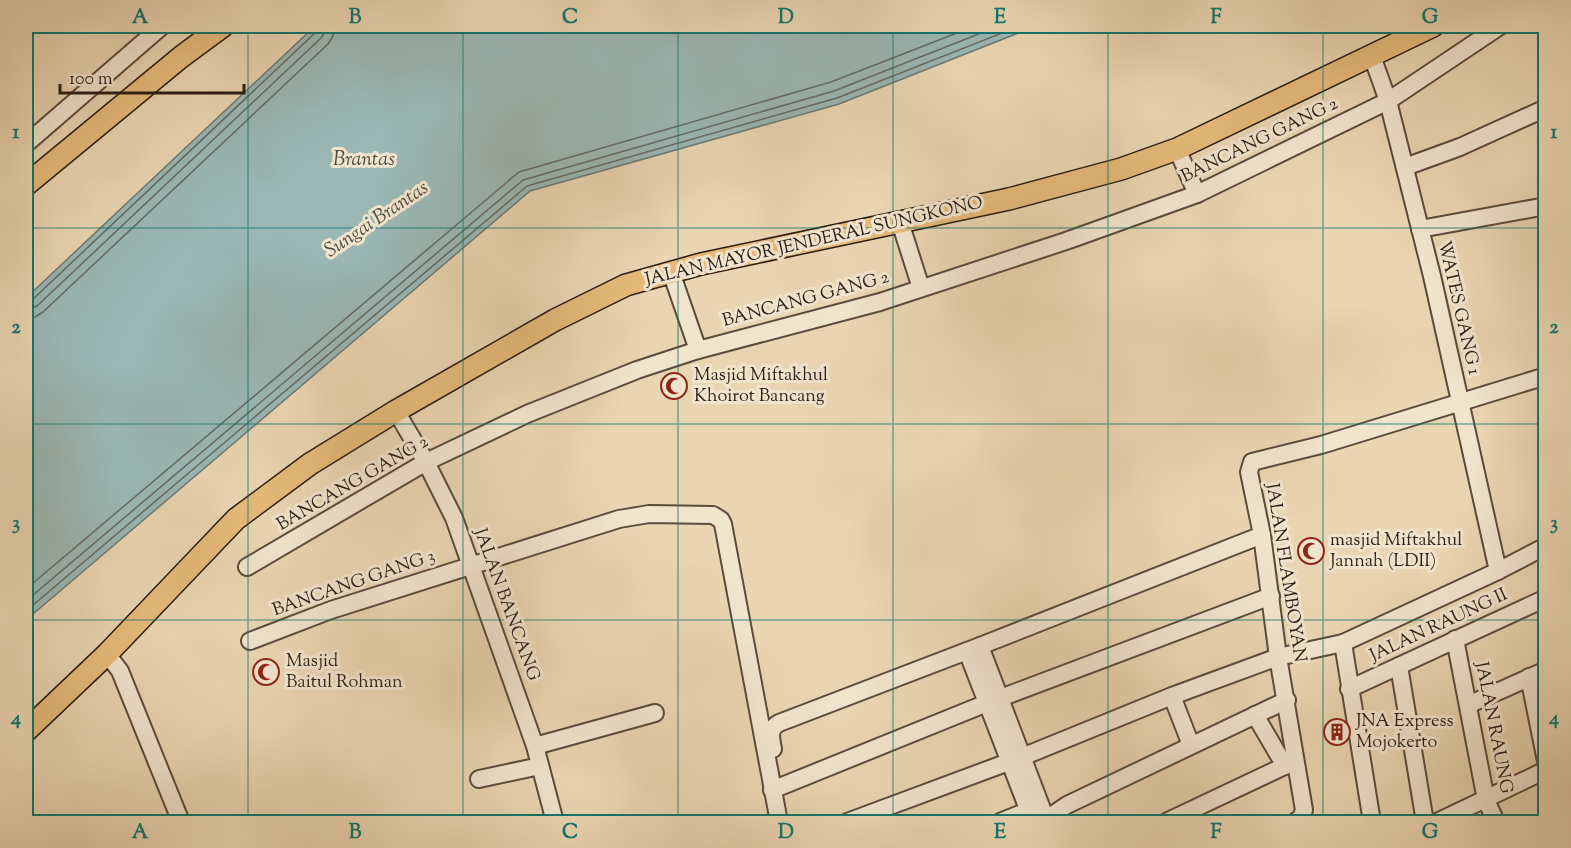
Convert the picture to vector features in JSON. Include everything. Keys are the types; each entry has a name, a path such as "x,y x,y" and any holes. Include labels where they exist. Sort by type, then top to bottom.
{"main road":[{"path":"26,185 181,57 223,26"},
{"name":"JALAN MAYOR JENDERAL SUNGKONO","path":"26,731 107,654 236,519 310,464 396,411 555,320 626,285 671,272 1009,199 1121,169 1177,149 1433,26"}],"street":[{"path":"26,144 162,26"},
{"name":"BANCANG GANG 2","path":"248,567 426,462 527,414 638,370 698,350 880,302 1066,241 1197,194 1388,101 1500,26"},
{"name":"WATES GANG 1","path":"1372,56 1388,101 1405,167 1498,571"},
{"path":"1405,167 1460,147 1545,108"},
{"path":"1177,149 1197,194"},
{"path":"1420,229 1545,206"},
{"path":"900,222 921,288"},
{"path":"671,272 698,350"},
{"path":"1459,404 1545,376"},
{"name":"JALAN FLAMBOYAN","path":"1295,822 1301,818 1304,810 1290,763 1287,700 1278,657 1262,535 1249,472 1252,462 1321,445 1459,404"},
{"name":"JALAN BANCANG","path":"396,411 426,462 454,518 472,564 535,746 555,822"},
{"name":"BANCANG GANG 3","path":"250,641 331,610 472,564 635,516 680,513 717,517 723,524 729,551 777,789"},
{"path":"778,822 777,789 770,736 774,725 1262,535"},
{"path":"847,822 1278,657 1342,643 1498,571 1545,546"},
{"path":"777,789 993,701 1271,596"},
{"name":"JALAN RAUNG II","path":"1349,689 1545,598"},
{"name":"JALAN RAUNG","path":"1455,639 1486,800 1496,822"},
{"path":"1342,643 1372,822"},
{"path":"973,649 1040,817"},
{"path":"107,654 120,671 181,822"},
{"path":"1399,666 1425,822"},
{"path":"1468,705 1545,670"},
{"path":"1529,677 1545,761"},
{"path":"1172,696 1191,746"},
{"path":"1000,822 1040,817 1287,700"},
{"path":"535,746 656,712"},
{"path":"1166,822 1290,763 1255,715"},
{"path":"479,779 540,766"},
{"path":"1437,822 1545,770"},
{"path":"777,789 790,822"}],"water":[{"name":"Brantas","path":"315,26 1036,26 839,104 530,191 26,620 26,298"}],"place":[{"name":"Masjid Miftakhul Khoirot Bancang","path":"674,386"},
{"name":"masjid Miftakhul Jannah (LDII)","path":"1311,551"},
{"name":"Masjid Baitul Rohman","path":"266,672"},
{"name":"JNA Express Mojokerto","path":"1337,732"}],"water label":[{"name":"Sungai Brantas","path":"377,220"}]}
